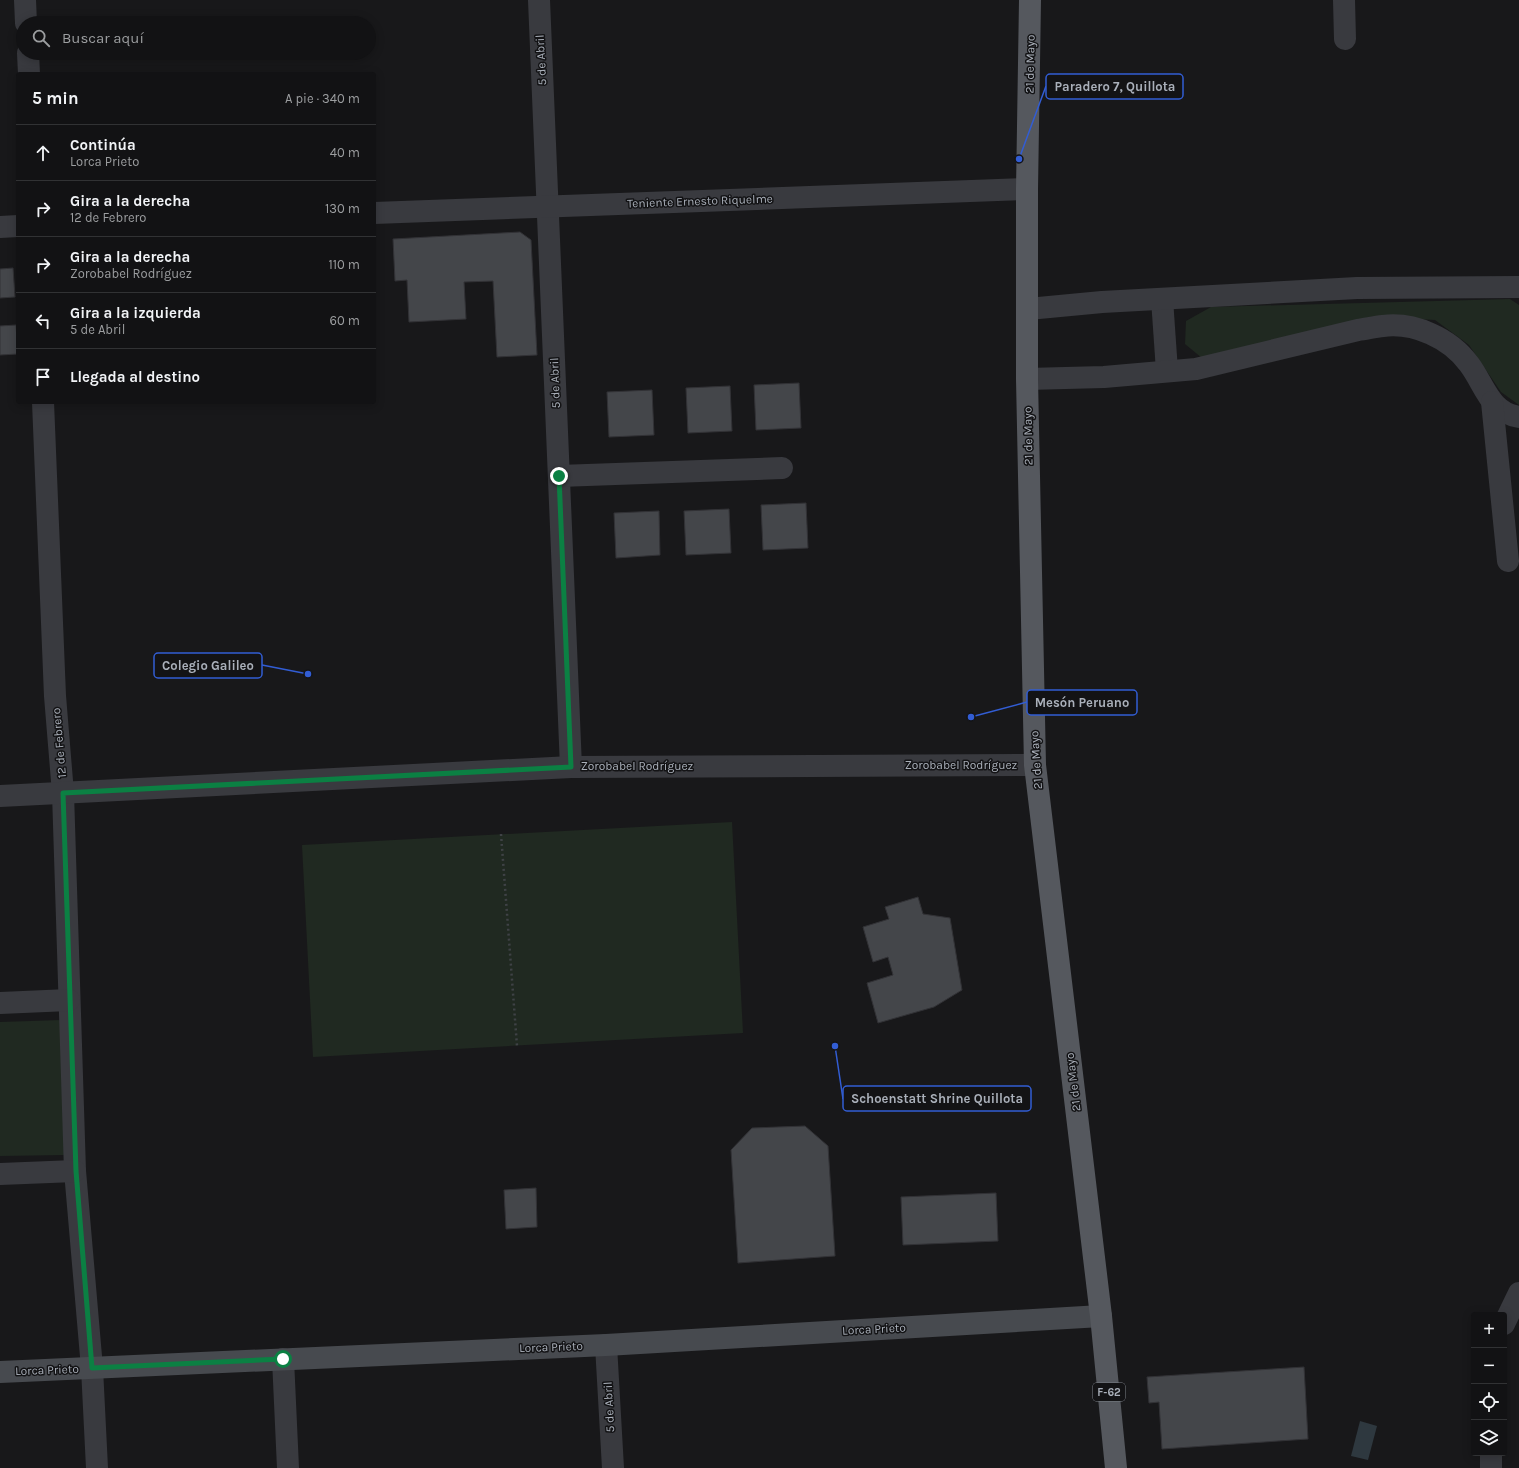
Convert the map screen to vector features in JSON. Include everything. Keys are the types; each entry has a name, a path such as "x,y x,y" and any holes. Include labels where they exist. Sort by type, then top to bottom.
{"main road":[{"name":"21 de Mayo","path":"1030,0 1027,189 1027,379 1035,765 1101,1316 1116,1468"},
{"name":"Lorca Prieto","path":"0,1372 606,1345 1101,1316"}],"street":[{"path":"25,0 26,16"},
{"name":"5 de Abril","path":"539,0 571,767"},
{"path":"1344,0 1344,39"},
{"path":"28,60 29,72"},
{"name":"Teniente Ernesto Riquelme","path":"376,213 1027,189"},
{"path":"0,227 16,226"},
{"path":"1028,309 1162,299 1357,288 1519,287"},
{"path":"1162,299 1167,372"},
{"path":"1027,379 1104,377 1196,369 1384,326 1410,327 1433,334 1451,346 1469,363 1492,402 1509,416 1519,417"},
{"path":"1492,402 1508,561"},
{"name":"12 de Febrero","path":"43,404 55,696 63,793 76,1171 92,1368 97,1468"},
{"path":"559,476 782,468"},
{"name":"Zorobabel Rodríguez","path":"0,796 571,767 1035,765"},
{"path":"0,1003 69,1000"},
{"path":"0,1174 76,1171"},
{"path":"1507,1318 1519,1293"},
{"name":"5 de Abril","path":"606,1345 613,1468"},
{"path":"283,1359 288,1468"},
{"path":"1491,1456 1492,1468"}],"path":[{"path":"501,834 517,1046"}],"shaded area":[{"path":"1510,299 1519,305 1519,405 1501,392 1469,345 1435,320 1384,317 1202,358 1185,344 1186,321 1211,307"},
{"path":"732,822 743,1033 313,1057 302,845"},
{"path":"61,1020 65,1155 0,1156 0,1022"},
{"path":"1360,1421 1377,1426 1368,1460 1351,1456"}],"building":[{"path":"520,232 531,240 537,355 497,357 493,281 464,282 466,319 409,322 407,280 395,281 393,239"},
{"path":"13,268 15,297 0,298 0,269"},
{"path":"16,325 16,354 0,355 0,326"},
{"path":"799,383 801,428 756,430 754,385"},
{"path":"730,386 732,431 688,433 686,388"},
{"path":"652,390 654,435 609,437 607,392"},
{"path":"806,503 808,548 763,550 761,505"},
{"path":"729,509 731,553 686,555 684,511"},
{"path":"659,511 660,555 616,558 614,513"},
{"path":"918,897 923,914 950,918 962,990 934,1007 878,1023 867,983 893,975 888,957 873,962 863,927 889,919 885,907"},
{"path":"805,1126 828,1146 835,1256 738,1263 731,1150 752,1128"},
{"path":"536,1188 537,1227 506,1229 504,1190"},
{"path":"996,1193 998,1241 903,1245 901,1197"},
{"path":"1304,1367 1308,1439 1162,1449 1159,1402 1149,1403 1147,1377"}],"place":[{"name":"Paradero 7, Quillota","path":"1019,159"},
{"name":"Colegio Galileo","path":"308,674"},
{"name":"Mesón Peruano","path":"971,717"},
{"name":"Schoenstatt Shrine Quillota","path":"835,1046"}],"route":[{"path":"283,1359 92,1368 76,1171 63,793 571,767 559,476"}]}
